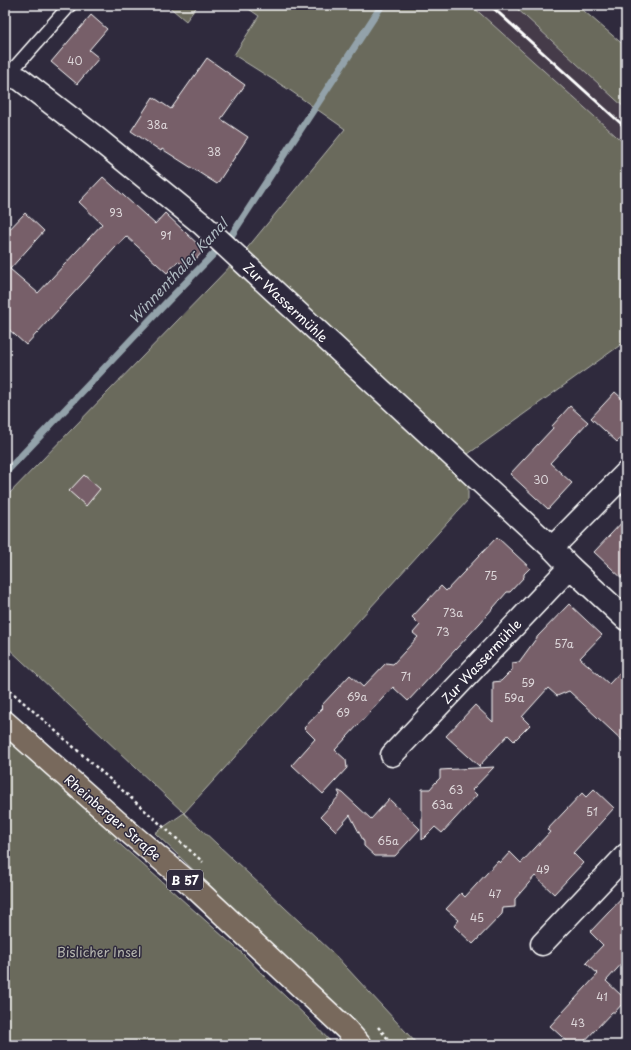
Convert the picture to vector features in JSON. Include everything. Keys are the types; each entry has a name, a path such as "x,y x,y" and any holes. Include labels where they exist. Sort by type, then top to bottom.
{"main road":[{"name":"Rheinberger Straße","path":"5,722 131,834 194,887 346,1029 360,1045"}],"street":[{"name":"Zur Wassermühle","path":"7,74 20,79 94,136 202,224 552,548 626,619"},
{"path":"552,548 626,473"},
{"name":"Zur Wassermühle","path":"392,755 570,566"},
{"path":"542,944 626,855"}],"lane":[{"path":"7,74 70,5"}],"shaded area":[{"path":"471,5 513,5 626,109 626,145"}],"green space":[{"path":"167,5 198,5 186,21"},
{"path":"243,5 471,5 626,145 626,341 468,454 468,500 184,813 5,645 5,498 244,252 345,129 291,91 234,55 259,16"},
{"path":"513,5 577,5 626,47 626,109"},
{"name":"Bislicher Insel","path":"5,722 131,834 114,839 243,954 334,1045 5,1045"},
{"path":"184,813 334,954 418,1045 374,1045 155,833"}],"building":[{"path":"91,15 107,29 89,50 99,58 77,84 51,62"},
{"path":"207,58 245,85 221,119 248,137 217,184 162,149 161,151 131,131 153,97 171,109"},
{"path":"103,177 155,224 165,213 204,250 187,269 178,261 167,273 126,236 26,345 5,326 5,234 25,213 44,231 10,269 38,293 102,224 79,202"},
{"path":"615,392 626,402 626,432 617,442 591,418"},
{"path":"570,406 588,422 550,463 572,483 548,509 510,474 553,428 552,426"},
{"path":"84,475 100,489 86,506 69,491"},
{"path":"626,518 626,582 594,552"},
{"path":"497,537 530,568 524,574 524,577 510,592 507,592 408,701 393,687 335,750 346,760 347,768 323,794 292,765 315,739 304,728 323,708 321,706 350,675 363,687 386,663 393,664 418,637 413,633 420,625 412,617 441,586 446,591"},
{"path":"569,604 602,635 580,658 609,684 626,666 626,744 569,691 557,696 548,688 522,717 530,725 514,741 508,735 479,766 446,736 475,705 493,722 493,682 501,681 512,670 512,663 519,662 538,636"},
{"path":"494,767 472,790 477,795 442,833 435,827 422,840 422,789 430,789 440,778 440,770"},
{"path":"594,789 614,808 573,853 583,863 554,894 535,876 515,899 515,907 503,908 502,914 473,944 454,926 459,920 446,909 461,893 465,897 498,861 500,863 510,852 521,863 550,832 547,830 582,793 586,797"},
{"path":"338,791 343,793 371,819 389,799 420,829 395,856 375,856 364,846 364,842 350,815 336,831 321,816 340,795"},
{"path":"626,894 626,959 606,981 622,996 622,1004 615,1012 612,1012 581,1045 571,1045 550,1026 598,974 586,963 603,945 590,932"}],"waterway":[{"name":"Winnenthaler Kanal","path":"5,473 231,236 382,5"}],"railway":[{"path":"490,5 626,128"}]}
